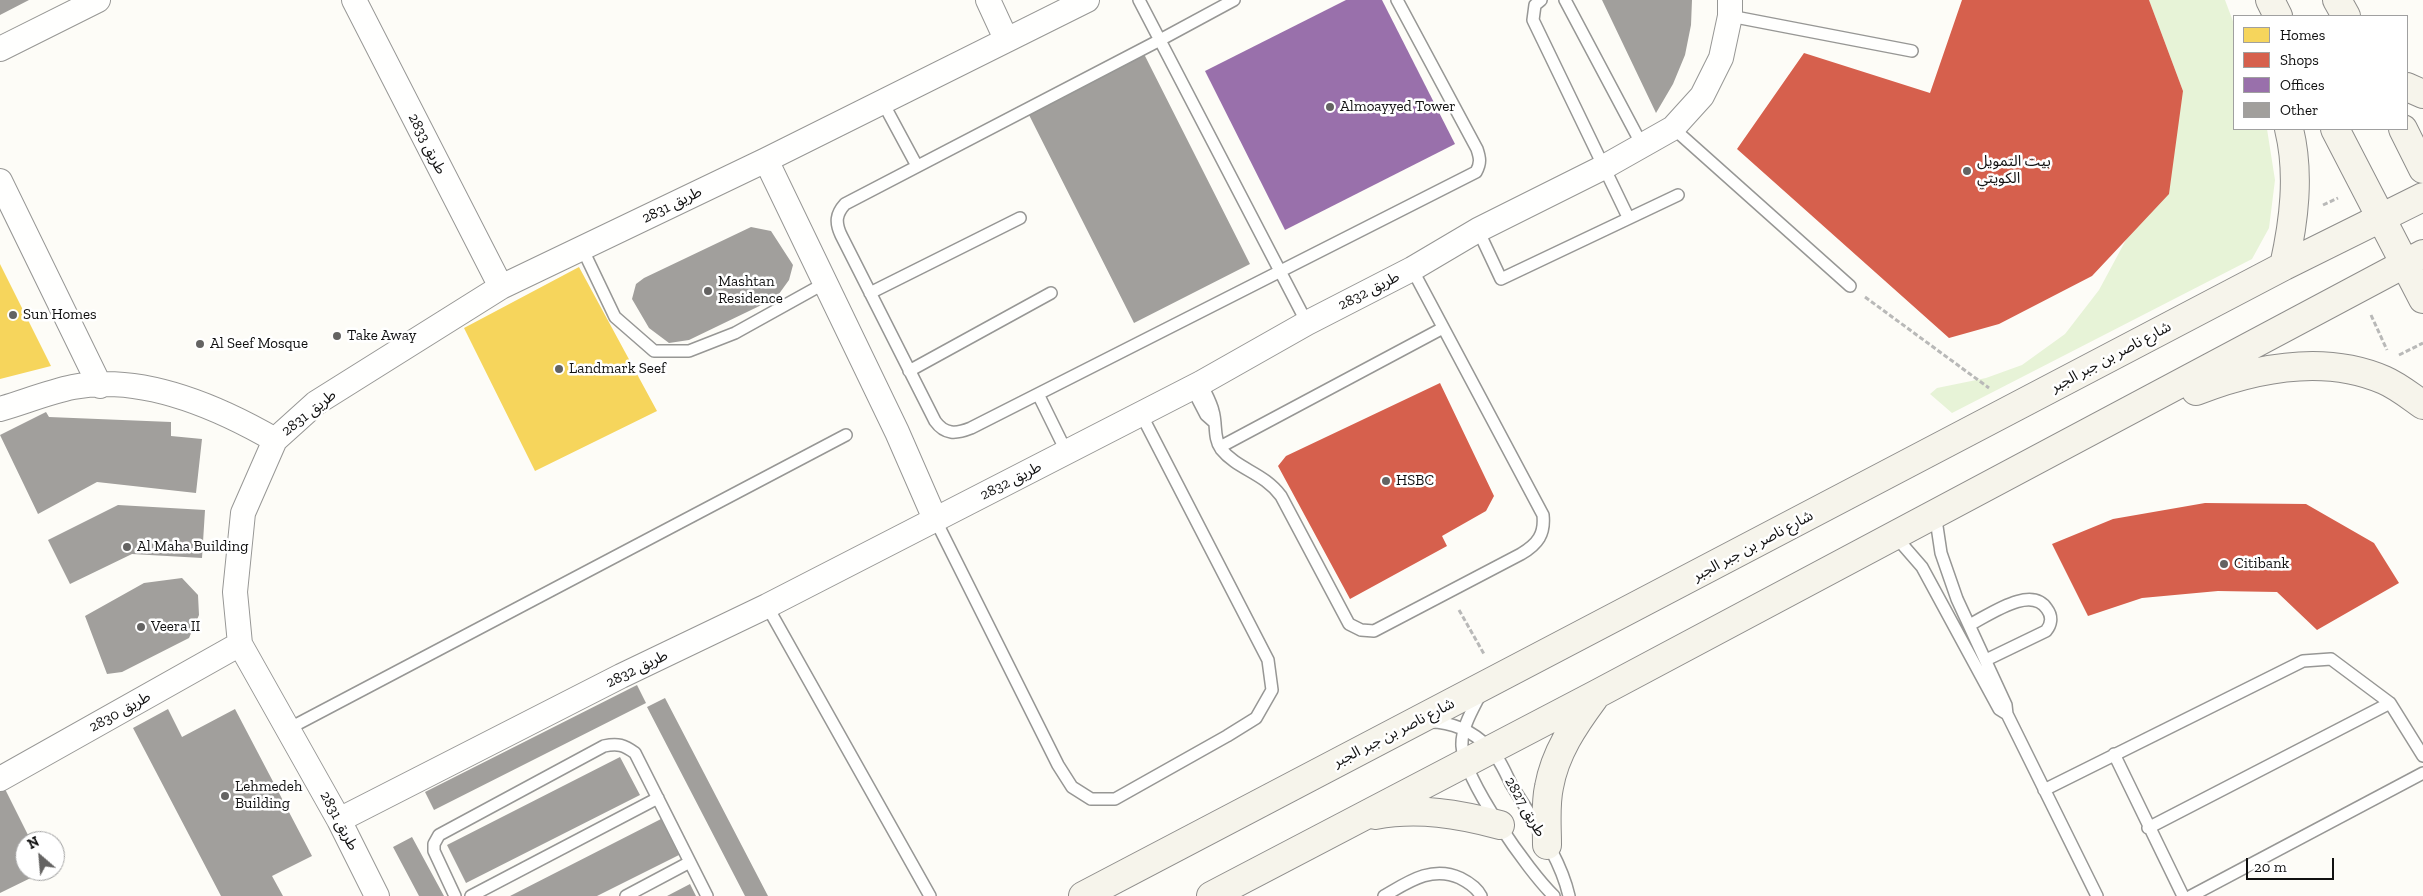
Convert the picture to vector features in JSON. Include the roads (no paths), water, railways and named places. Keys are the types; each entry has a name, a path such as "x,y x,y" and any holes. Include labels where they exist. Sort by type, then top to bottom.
{"main road":[{"path":"2255,0 2259,15"},
{"path":"2270,0 2278,15"},
{"path":"2337,0 2345,15"},
{"path":"2408,87 2423,94"},
{"path":"2284,266 2295,202 2295,171 2289,130"},
{"path":"2336,130 2380,218 2414,258 2423,299"},
{"path":"2404,130 2423,168"},
{"name":"شارع ناصر بن جبر الجبر","path":"1083,896 2284,266 2423,197"},
{"path":"1211,896 1356,818 1597,694 2414,258"},
{"path":"2087,432 2234,376 2303,365 2356,370 2384,380 2423,405"},
{"path":"1547,845 1549,788 1560,752 1576,722 1597,694"},
{"path":"1356,818 1392,812 1429,811 1465,816 1500,826"}],"street":[{"path":"0,49 98,0"},
{"name":"طريق 2833","path":"354,0 501,287"},
{"path":"988,0 1006,39"},
{"name":"طريق 2831","path":"377,896 340,820 240,644 235,592 242,513 275,440 316,403 501,287 766,160 1087,0"},
{"name":"طريق 2832","path":"340,820 622,676 767,606 935,518 1196,386 1307,324 1412,269 1478,230 1604,167 1673,128 1702,96 1714,73 1721,58 1730,8"},
{"path":"766,160 897,432 935,518"},
{"path":"0,181 100,386"},
{"name":"طريق 2831","path":"0,409 74,387 125,384 173,394 252,427 275,440"},
{"name":"طريق 2830","path":"0,779 240,644"}],"lane":[{"path":"1139,0 1307,324"},
{"path":"1234,0 844,204 839,210 836,219 838,227 909,371 941,430 951,434 971,428 1476,172 1480,165 1477,149 1397,0"},
{"path":"1542,0 1535,5 1533,20 1628,217"},
{"path":"1565,0 1642,145"},
{"path":"1730,8 1912,50"},
{"path":"882,101 917,166"},
{"path":"1673,128 1850,286"},
{"path":"1478,230 1501,279 1628,217 1678,195"},
{"path":"870,293 1020,218"},
{"path":"582,248 615,317 654,351 689,351 726,336 825,282"},
{"path":"1196,386 1206,415 1215,423 1220,447 1239,464 1273,485 1281,496 1349,624 1361,630 1374,631 1522,554 1532,548 1540,538 1544,527 1543,515 1412,269"},
{"path":"909,371 1051,293"},
{"path":"1220,447 1443,328"},
{"path":"1038,394 1066,453"},
{"path":"935,518 1054,756 1072,787 1091,799 1115,798 1256,718 1272,690 1268,660 1141,414"},
{"path":"288,729 846,435"},
{"path":"1935,514 1941,553 1969,626 2006,705 2007,714 2097,896"},
{"path":"1894,535 1922,567 1999,709 2007,714"},
{"path":"1969,626 2019,600 2031,599 2042,603 2048,610 2051,618 2050,626 2046,631 1986,660"},
{"path":"767,606 930,896"},
{"path":"2044,790 2303,661 2331,659 2390,703 2423,756"},
{"name":"طريق 2827","path":"1484,687 1464,729 1462,747 1465,763 1500,826 1529,869 1554,896"},
{"path":"2148,828 2390,703"},
{"name":"طريق 2827","path":"1415,722 1448,724 1464,729 1491,749 1547,845 1561,872 1569,896"},
{"path":"455,896 434,851 434,844 438,835 604,746 616,743 625,746 635,753 707,896"},
{"path":"2114,754 2148,828 2183,896"},
{"path":"2192,896 2423,773"},
{"path":"470,896 658,798"},
{"path":"626,896 690,862"},
{"path":"1384,896 1416,878 1433,873 1450,874 1466,881 1481,896"}],"place":[{"name":"Almoayyed Tower","path":"1330,107"},
{"name":"بيت التمويل الكويتي","path":"1967,171"},
{"name":"Mashtan Residence","path":"708,291"},
{"name":"Sun Homes","path":"13,315"},
{"name":"Take Away","path":"337,336"},
{"name":"Al Seef Mosque","path":"200,344"},
{"name":"Landmark Seef","path":"559,369"},
{"name":"HSBC","path":"1386,481"},
{"name":"Al Maha Building","path":"127,547"},
{"name":"Citibank","path":"2224,564"},
{"name":"Veera II","path":"141,627"},
{"name":"Lehmedeh Building","path":"225,796"}]}
